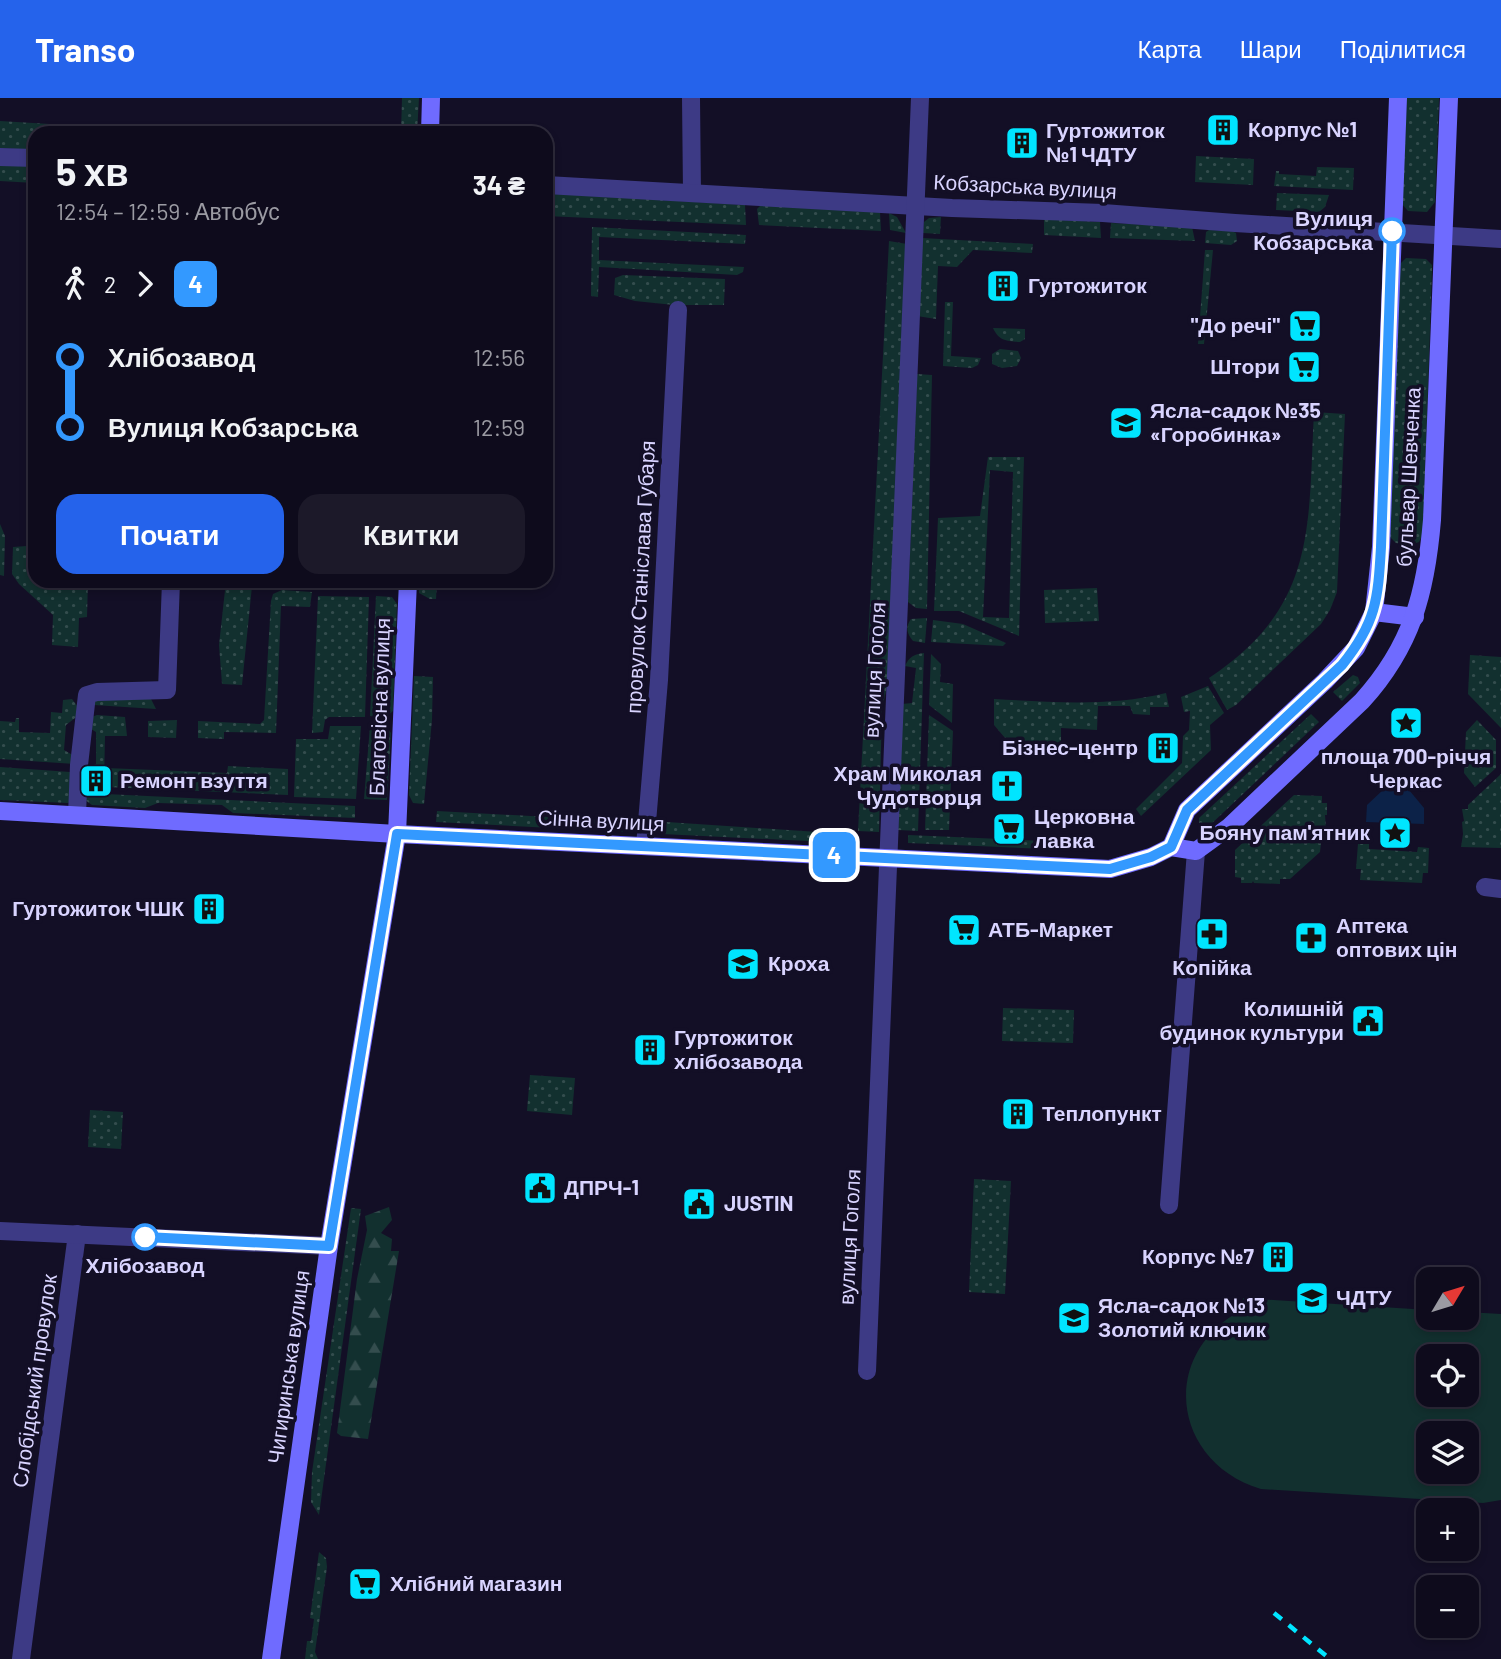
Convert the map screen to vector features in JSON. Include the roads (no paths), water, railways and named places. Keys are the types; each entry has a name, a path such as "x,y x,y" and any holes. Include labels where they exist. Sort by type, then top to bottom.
{"main road":[{"path":"430,126 431,98"},
{"name":"бульвар Шевченка","path":"1171,847 1187,810 1342,665 1364,636 1374,612 1381,547 1398,98"},
{"name":"бульвар Шевченка","path":"1196,851 1229,827 1374,688 1398,652 1415,617 1428,568 1432,520 1448,98"},
{"name":"Благовісна вулиця","path":"397,834 408,588"},
{"path":"1374,612 1415,617"},
{"name":"Сінна вулиця","path":"0,811 397,834 1110,869 1151,857 1171,847"},
{"name":"Чигиринська вулиця","path":"271,1659 329,1246 397,834"},
{"path":"1171,847 1196,851"}],"street":[{"path":"691,98 692,194"},
{"name":"вулиця Гоголя","path":"867,1371 900,645 920,98"},
{"path":"0,157 28,158"},
{"name":"Кобзарська вулиця","path":"553,185 1103,213 1501,239"},
{"name":"провулок Станіслава Губаря","path":"645,846 659,680 678,310"},
{"path":"77,816 79,765 87,695 109,691 167,690 171,588"},
{"path":"1169,1205 1196,851"},
{"path":"0,1231 329,1246"},
{"name":"Слобідський провулок","path":"21,1659 77,1234"}],"water":[{"path":"1384,789 1409,790 1424,808 1424,824 1366,822 1367,805"}],"railway":[{"path":"1274,1613 1330,1659"}],"place":[{"name":"Корпус №1","path":"1223,130"},
{"name":"Гуртожиток №1 ЧДТУ","path":"1022,143"},
{"name":"Вулиця Кобзарська","path":"1392,231"},
{"name":"Гуртожиток","path":"1003,286"},
{"name":"\"До речі\"","path":"1305,326"},
{"name":"Штори","path":"1304,367"},
{"name":"Ясла-садок №35 «Горобинка»","path":"1126,423"},
{"name":"площа 700-річчя Черкас","path":"1406,723"},
{"name":"Бізнес-центр","path":"1163,748"},
{"name":"Ремонт взуття","path":"96,781"},
{"name":"Храм Миколая Чудотворця","path":"1007,786"},
{"name":"Церковна лавка","path":"1009,829"},
{"name":"Бояну пам'ятник","path":"1395,833"},
{"name":"Гуртожиток ЧШК","path":"209,909"},
{"name":"АТБ-Маркет","path":"964,930"},
{"name":"Копійка","path":"1212,934"},
{"name":"Аптека оптових цін","path":"1311,938"},
{"name":"Кроха","path":"743,964"},
{"name":"Колишній будинок культури","path":"1368,1021"},
{"name":"Гуртожиток хлібозавода","path":"650,1050"},
{"name":"Теплопункт","path":"1018,1114"},
{"name":"ДПРЧ-1","path":"540,1188"},
{"name":"JUSTIN","path":"699,1204"},
{"name":"Хлібозавод","path":"145,1237"},
{"name":"Корпус №7","path":"1278,1257"},
{"name":"ЧДТУ","path":"1312,1298"},
{"name":"Ясла-садок №13 Золотий ключик","path":"1074,1318"},
{"name":"Хлібний магазин","path":"365,1584"}]}
